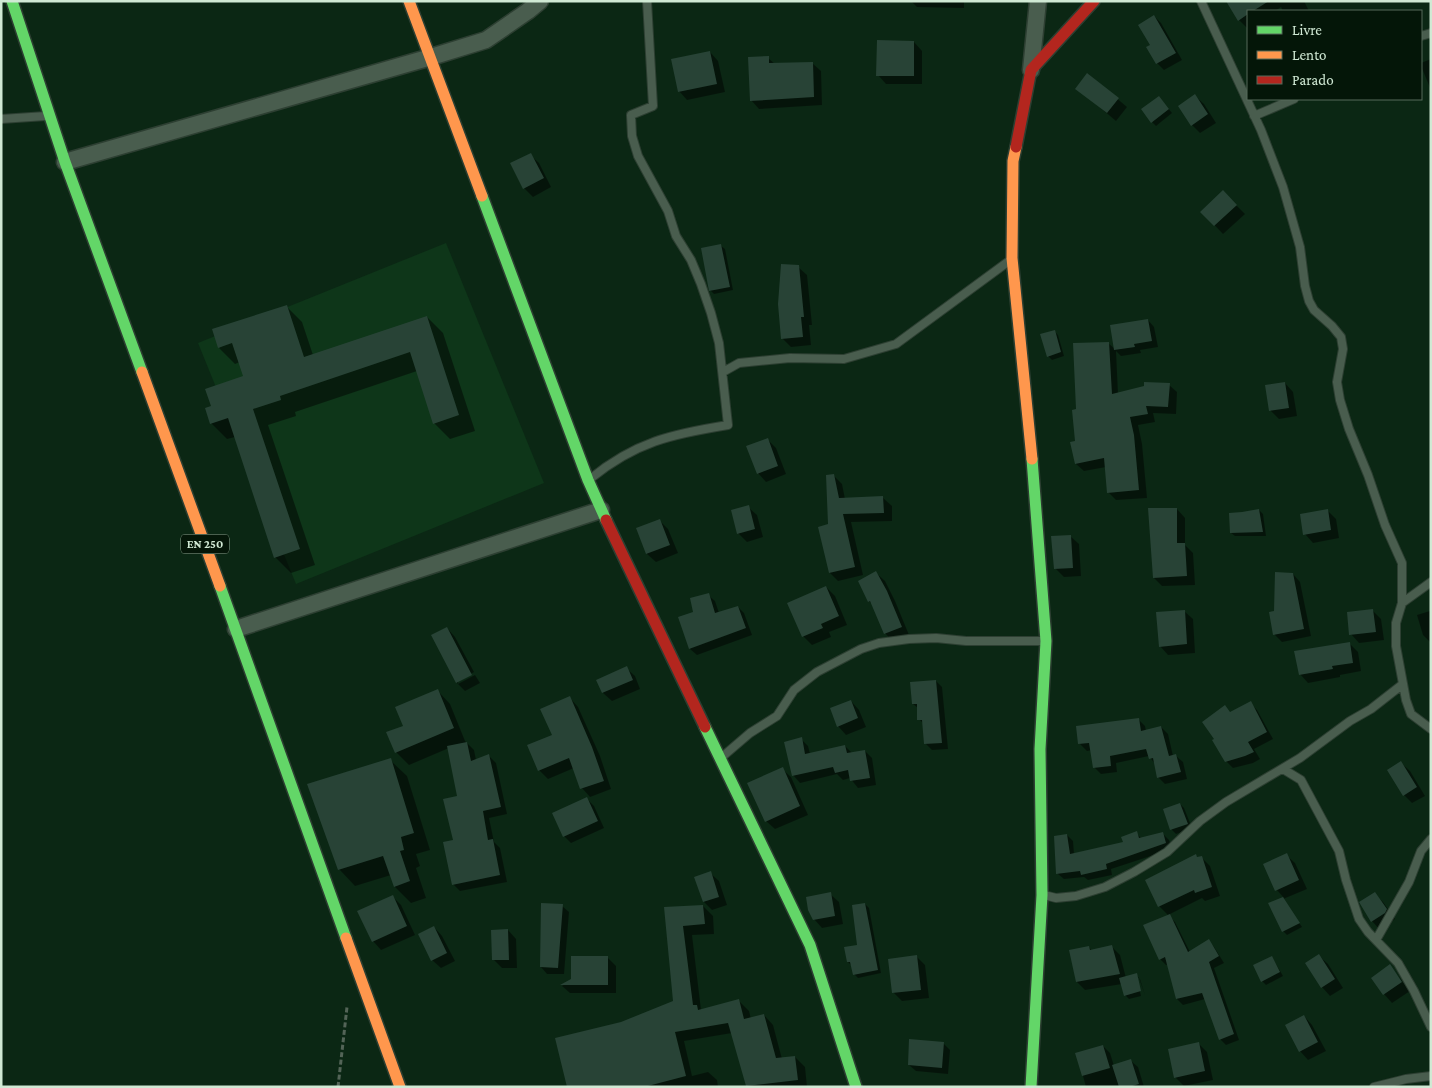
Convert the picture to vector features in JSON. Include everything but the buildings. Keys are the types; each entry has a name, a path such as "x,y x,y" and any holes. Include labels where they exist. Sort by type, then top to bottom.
{"street":[{"name":"EN 250","path":"12,1 65,162 236,629 400,1087"},
{"path":"409,1 588,480 810,945 856,1087"},
{"path":"65,162 486,40 540,1"},
{"path":"1031,1087 1042,895 1040,749 1046,641 1031,442 1012,258 1013,161 1031,70 1038,1"},
{"path":"1031,70 1094,1"},
{"path":"236,629 601,510"}],"lane":[{"path":"588,480 630,451 652,441 680,433 728,425 719,343 701,284 691,260 676,236 668,211 638,156 632,136 631,115 653,106 647,1"},
{"path":"1201,1 1254,116 1283,187 1300,247 1309,301 1314,310 1341,337 1343,349 1337,382 1340,400 1348,429 1402,563 1402,603 1396,623 1396,646 1406,700 1411,714 1431,729"},
{"path":"1254,116 1292,100"},
{"path":"1,119 51,116"},
{"path":"723,372 739,363 782,358 844,359 896,344 1012,258"},
{"path":"1402,603 1431,582"},
{"path":"720,758 750,733 777,716 794,690 817,672 861,649 879,643 909,639 1046,641"},
{"path":"1042,895 1056,898 1076,896 1105,887 1167,852 1200,822 1226,802 1300,758 1350,721 1371,710 1403,684"},
{"path":"1282,769 1301,780 1340,851 1346,880 1359,919 1398,963 1431,1027"},
{"path":"1376,940 1409,882 1422,851 1431,839"},
{"path":"1374,1087 1406,1079 1431,1076"}],"path":[{"path":"338,1087 348,998"}],"shaded area":[{"path":"446,243 544,483 296,584 198,343"}],"traffic: fast":[{"path":"12,1 65,162 142,372"},
{"path":"482,196 588,480 606,520"},
{"path":"1031,1087 1042,895 1040,749 1046,641 1032,459"},
{"path":"220,586 346,938"},
{"path":"705,727 810,945 856,1087"}],"traffic: slow":[{"path":"409,1 482,196"},
{"path":"1016,147 1013,161 1012,258 1032,459"},
{"path":"142,372 220,586"},
{"path":"346,938 400,1087"}],"traffic: jam":[{"path":"1016,147 1031,70 1094,1"},
{"path":"606,520 705,727"}]}
